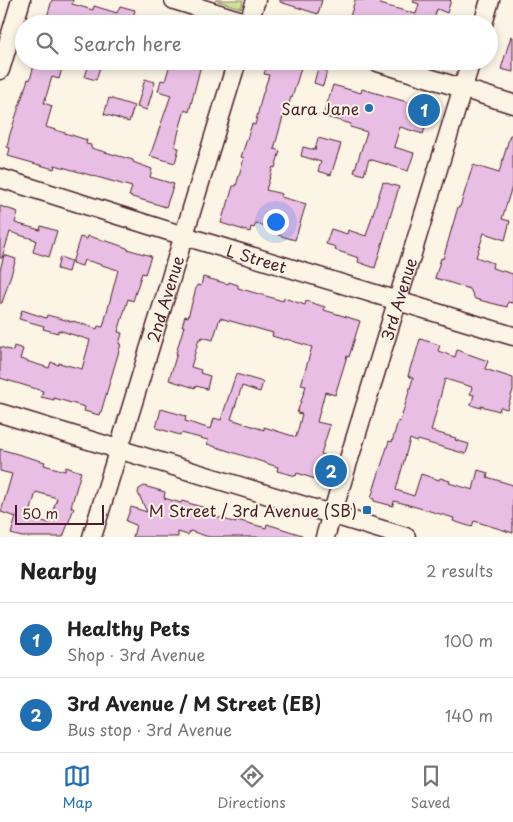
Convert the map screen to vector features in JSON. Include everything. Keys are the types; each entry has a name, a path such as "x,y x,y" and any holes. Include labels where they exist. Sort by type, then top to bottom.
{"street":[{"path":"17,15 22,0"},
{"path":"174,0 224,15"},
{"path":"252,15 256,0"},
{"path":"486,15 490,0"},
{"path":"1,60 15,20"},
{"name":"2nd Avenue","path":"92,537 234,70"},
{"path":"402,70 513,104"},
{"name":"3rd Avenue","path":"325,537 468,70"},
{"name":"L Street","path":"0,178 513,336"},
{"path":"0,413 406,537"}],"green space":[{"path":"215,0 243,0 241,8"}],"building":[{"path":"52,0 73,0 72,4 93,10 94,6 117,13 120,6 135,10 134,15 48,15"},
{"path":"280,0 322,0 318,14 280,2"},
{"path":"355,0 381,0 380,4 416,14 419,4 413,2 414,0 451,0 447,13 437,9 435,15 351,15"},
{"path":"511,36 513,37 513,72 501,69"},
{"path":"33,70 62,70 59,79 52,77 44,103 52,106 46,127 87,140 86,144 91,145 91,148 133,160 133,162 152,169 150,177 174,184 166,207 129,196 132,187 55,165 54,169 8,156 10,148 7,147 10,134 28,79 30,80"},
{"path":"87,70 99,70 96,80 85,77"},
{"path":"168,70 200,70 189,112 185,110 179,130 175,147 179,148 175,163 150,156 171,95 158,91 161,80 165,81"},
{"path":"265,70 300,70 285,118 283,117 274,149 280,151 266,190 282,194 281,197 306,204 295,240 278,235 280,231 256,223 254,228 251,227 250,232 221,223 233,186 236,186 244,158 241,157 252,124 255,125 269,75 264,74"},
{"path":"317,70 327,71 323,86 314,83"},
{"path":"145,79 155,82 147,110 137,107"},
{"path":"333,85 361,93 362,89 414,104 415,99 433,104 423,134 400,127 394,147 414,153 408,171 369,159 364,175 354,172 367,132 350,127 351,124 323,116"},
{"path":"109,98 134,106 129,122 104,114"},
{"path":"510,135 513,135 513,183 502,219 510,221 505,240 484,233 476,257 493,263 492,268 513,274 513,303 508,302 507,307 475,299 470,289 435,278 441,258 443,259 458,207 460,207 473,165 499,173"},
{"path":"318,138 341,144 331,175 318,171 321,162 301,156 303,147 315,150"},
{"path":"383,182 399,187 375,268 358,262 359,258 335,250 336,247 326,244 331,229 347,234 348,230 366,236"},
{"path":"0,206 18,212 15,223 40,230 41,226 57,231 49,257 33,252 36,240 10,232 2,258 0,258"},
{"path":"88,236 151,256 145,274 142,273 133,301 128,299 118,332 122,333 119,344 121,344 99,415 84,411 85,407 54,398 54,400 41,397 43,391 0,378 0,347 13,351 14,346 23,349 20,359 49,368 51,362 82,369 90,340 58,330 58,333 43,329 44,326 19,319 22,310 46,318 47,315 73,321 97,329 98,326 103,327 118,270 84,260 82,266 72,263 80,237 87,239"},
{"path":"4,255 16,259 2,303 0,303 0,270"},
{"path":"60,257 71,261 68,272 57,269"},
{"path":"203,277 228,284 229,282 238,285 238,288 283,301 284,298 305,305 306,301 325,307 324,310 360,321 335,395 325,392 317,422 330,425 321,454 326,456 318,480 297,473 296,476 277,471 278,467 207,444 208,440 156,428 161,409 186,416 185,421 211,429 214,418 221,420 236,374 263,382 260,392 242,386 231,419 264,430 264,427 296,437 302,414 297,413 306,386 301,385 312,347 272,336 273,333 220,318 213,340 202,337 199,339 191,367 201,370 200,373 210,376 207,389 196,386 195,388 169,380 185,316 188,317 197,285 201,286"},
{"path":"420,339 440,345 438,351 455,357 457,350 488,361 485,369 513,378 513,390 507,409 500,407 499,411 471,405 474,395 470,394 472,387 445,379 431,431 469,444 466,454 410,439 396,490 414,496 421,474 439,480 440,478 450,481 449,483 473,490 478,470 488,473 487,477 513,485 513,533 474,521 472,527 453,521 454,518 402,503 394,501 393,506 374,501 371,498 389,441 392,442 398,421 400,422 413,378 408,376"},
{"path":"0,449 45,462 44,465 65,471 66,467 81,472 71,507 74,508 63,537 22,537 11,534 16,517 1,512 12,474 0,471","holes":["36,492 57,498 49,523 29,517"]},
{"path":"144,486 165,492 164,498 181,503 182,501 215,511 214,516 236,523 237,520 266,528 267,524 302,535 302,537 209,537 190,531 188,535 178,532 178,537 133,537 136,525 126,521 131,507 147,512 138,493 139,489"}],"place":[{"name":"Sara Jane","path":"369,108"},
{"name":"Healthy Pets","path":"424,110"},
{"name":"3rd Avenue / M Street (EB)","path":"331,471"},
{"name":"M Street / 3rd Avenue (SB)","path":"367,510"}]}
